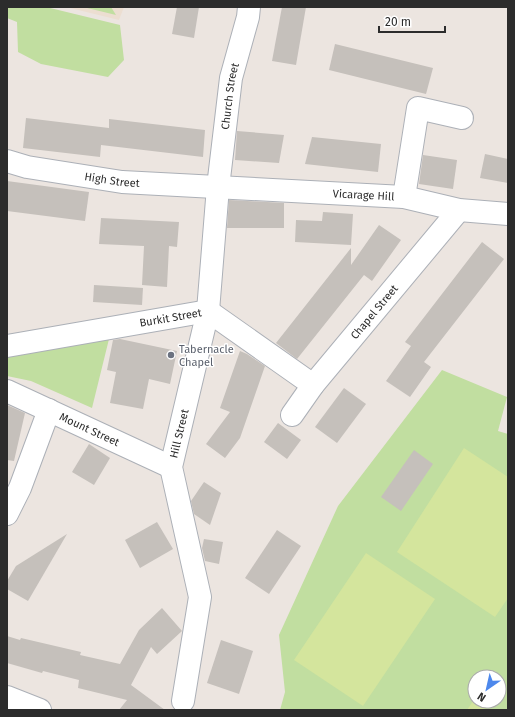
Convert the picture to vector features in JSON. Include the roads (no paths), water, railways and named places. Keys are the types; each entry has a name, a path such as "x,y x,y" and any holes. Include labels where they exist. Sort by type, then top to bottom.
{"street":[{"name":"Church Street","path":"218,187 231,78 248,17 249,7"},
{"path":"404,197 418,108 462,118"},
{"name":"High Street","path":"7,161 27,167 122,182 218,187"},
{"name":"Vicarage Hill","path":"218,187 404,197 459,210 508,214"},
{"name":"Hill Street","path":"182,701 200,597 171,467 208,311 218,187"},
{"name":"Chapel Street","path":"292,416 313,385 459,210"},
{"name":"Burkit Street","path":"7,346 208,311 313,385"},
{"name":"Mount Street","path":"7,391 171,467"},
{"path":"7,514 20,488 49,410"},
{"path":"7,698 40,710"}],"place":[{"name":"Tabernacle Chapel","path":"171,355"}]}
